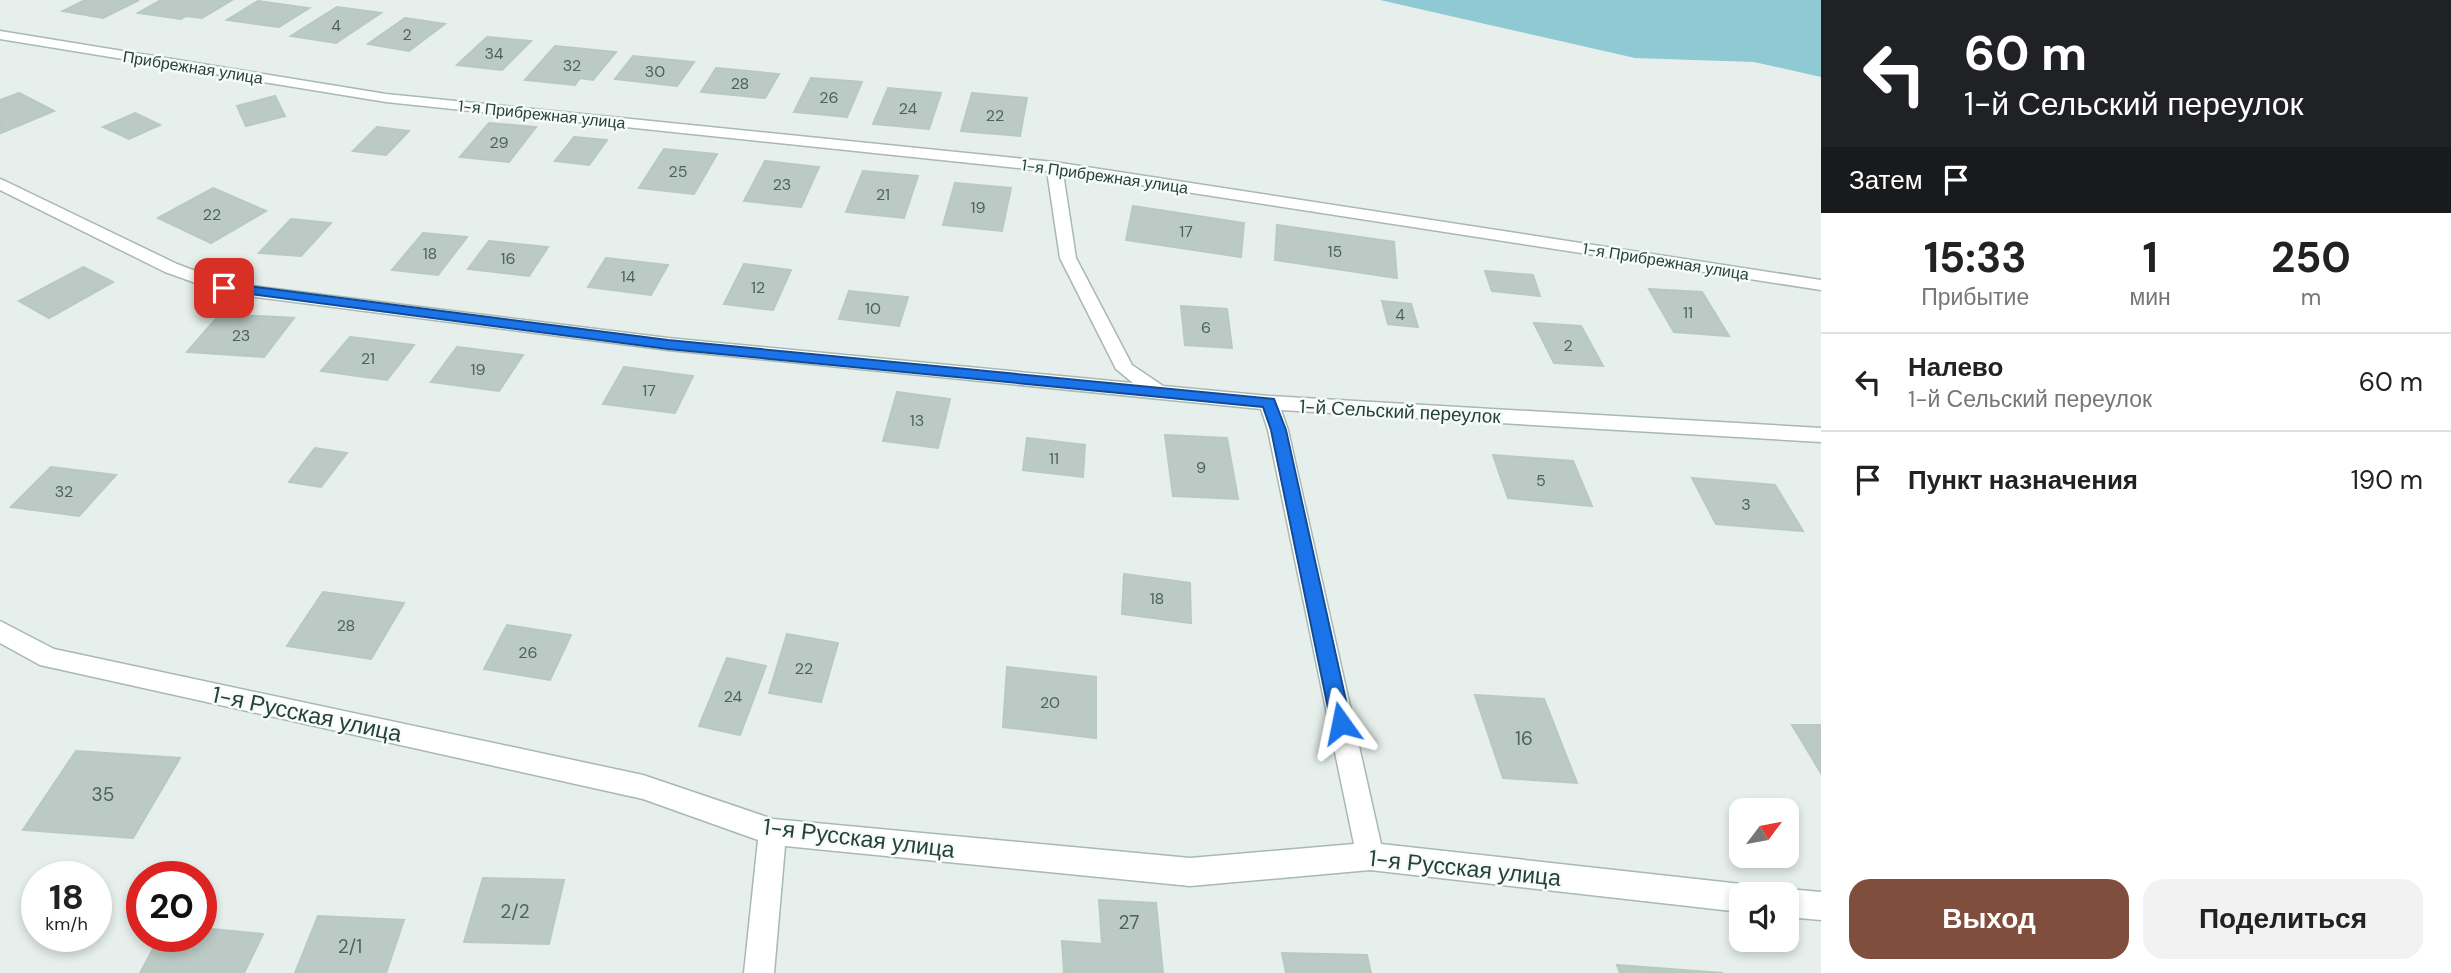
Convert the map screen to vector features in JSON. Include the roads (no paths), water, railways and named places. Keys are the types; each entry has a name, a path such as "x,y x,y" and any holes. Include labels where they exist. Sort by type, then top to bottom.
{"street":[{"name":"Прибрежная улица","path":"0,35 386,98"},
{"name":"1-я Прибрежная улица","path":"386,98 1054,167 1821,285"},
{"path":"1054,167 1068,258 1125,369 1157,391"},
{"name":"1-й Сельский переулок","path":"0,184 171,268 224,288 668,344 1269,403 1821,435"},
{"path":"1269,403 1278,430 1370,856"},
{"name":"1-я Русская улица","path":"0,631 49,658 643,787 773,832 1191,872 1370,856 1729,897"},
{"path":"759,973 773,832"},
{"path":"1799,904 1821,906"}],"water":[{"path":"1380,0 1821,0 1821,77 1754,62 1635,58"}]}
